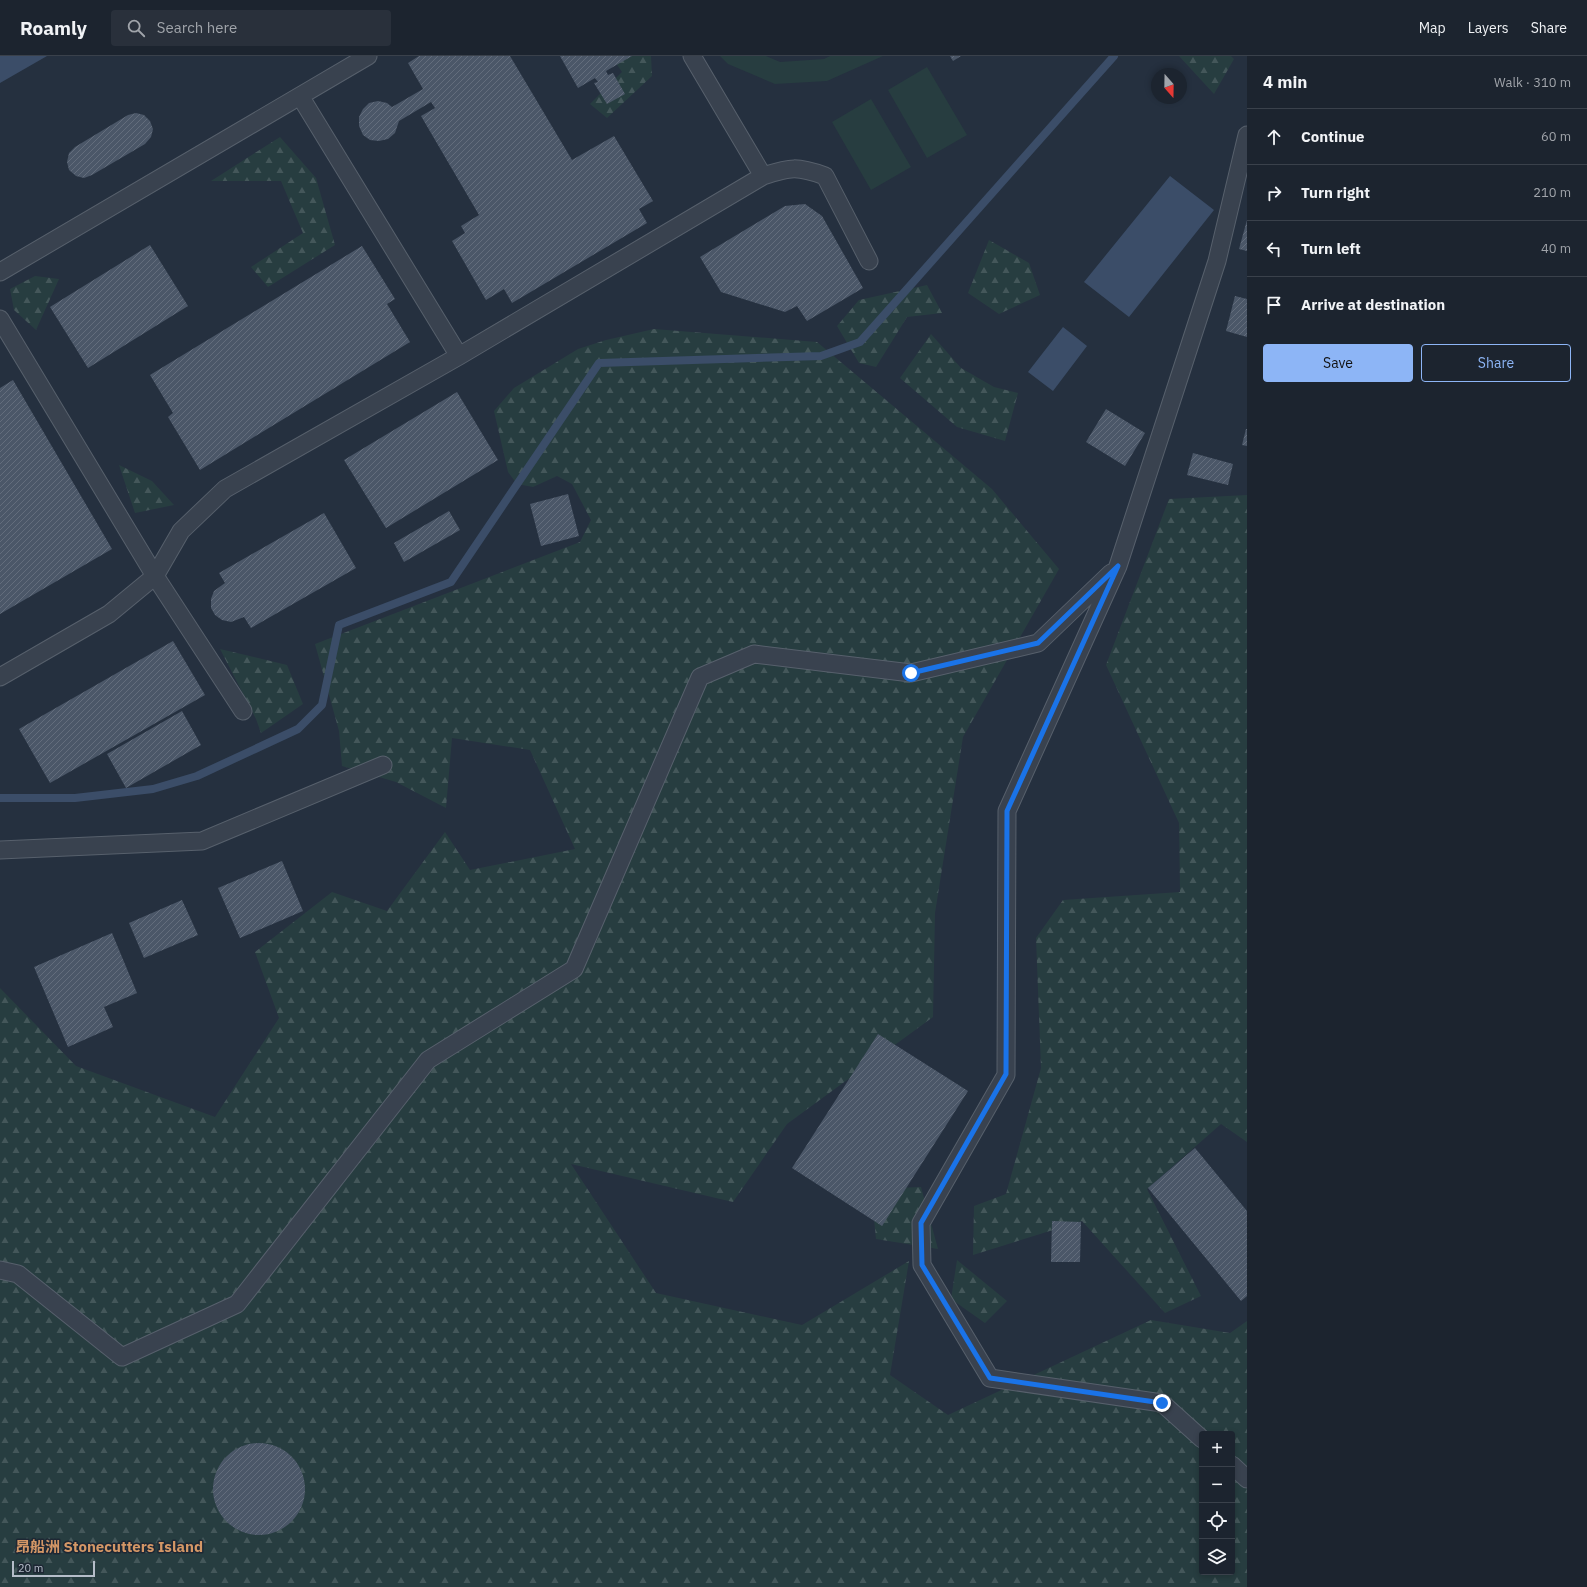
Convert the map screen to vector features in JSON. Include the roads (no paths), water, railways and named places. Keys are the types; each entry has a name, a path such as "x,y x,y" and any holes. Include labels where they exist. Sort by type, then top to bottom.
{"lane":[{"path":"0,272 368,56"},
{"path":"692,56 763,176"},
{"path":"300,96 459,356"},
{"path":"1199,1436 1162,1403 990,1378 922,1265 921,1223 1006,1074 1007,811 1118,566 1217,261 1247,136"},
{"path":"0,677 109,614 155,576 181,531 225,489 459,356 763,176 784,169 804,168 825,176 869,260"},
{"path":"0,319 155,576 243,711"},
{"path":"0,1270 18,1274 122,1357 237,1304 428,1060 574,969 700,677 754,654 911,673 1038,643 1118,566"},
{"path":"0,850 202,840 382,765"},
{"path":"1234,1467 1247,1479"}],"water":[{"path":"0,56 47,56 0,83"},
{"path":"1170,176 1214,210 1129,317 1084,282"},
{"path":"1063,327 1087,346 1053,391 1028,372"}],"waterway":[{"path":"0,798 75,798 153,789 197,776 298,729 322,705 339,625 451,582 599,363 821,356 860,342 1114,56"}],"district":[{"name":"昂船洲 Stonecutters Island","path":"109,1546"}]}
